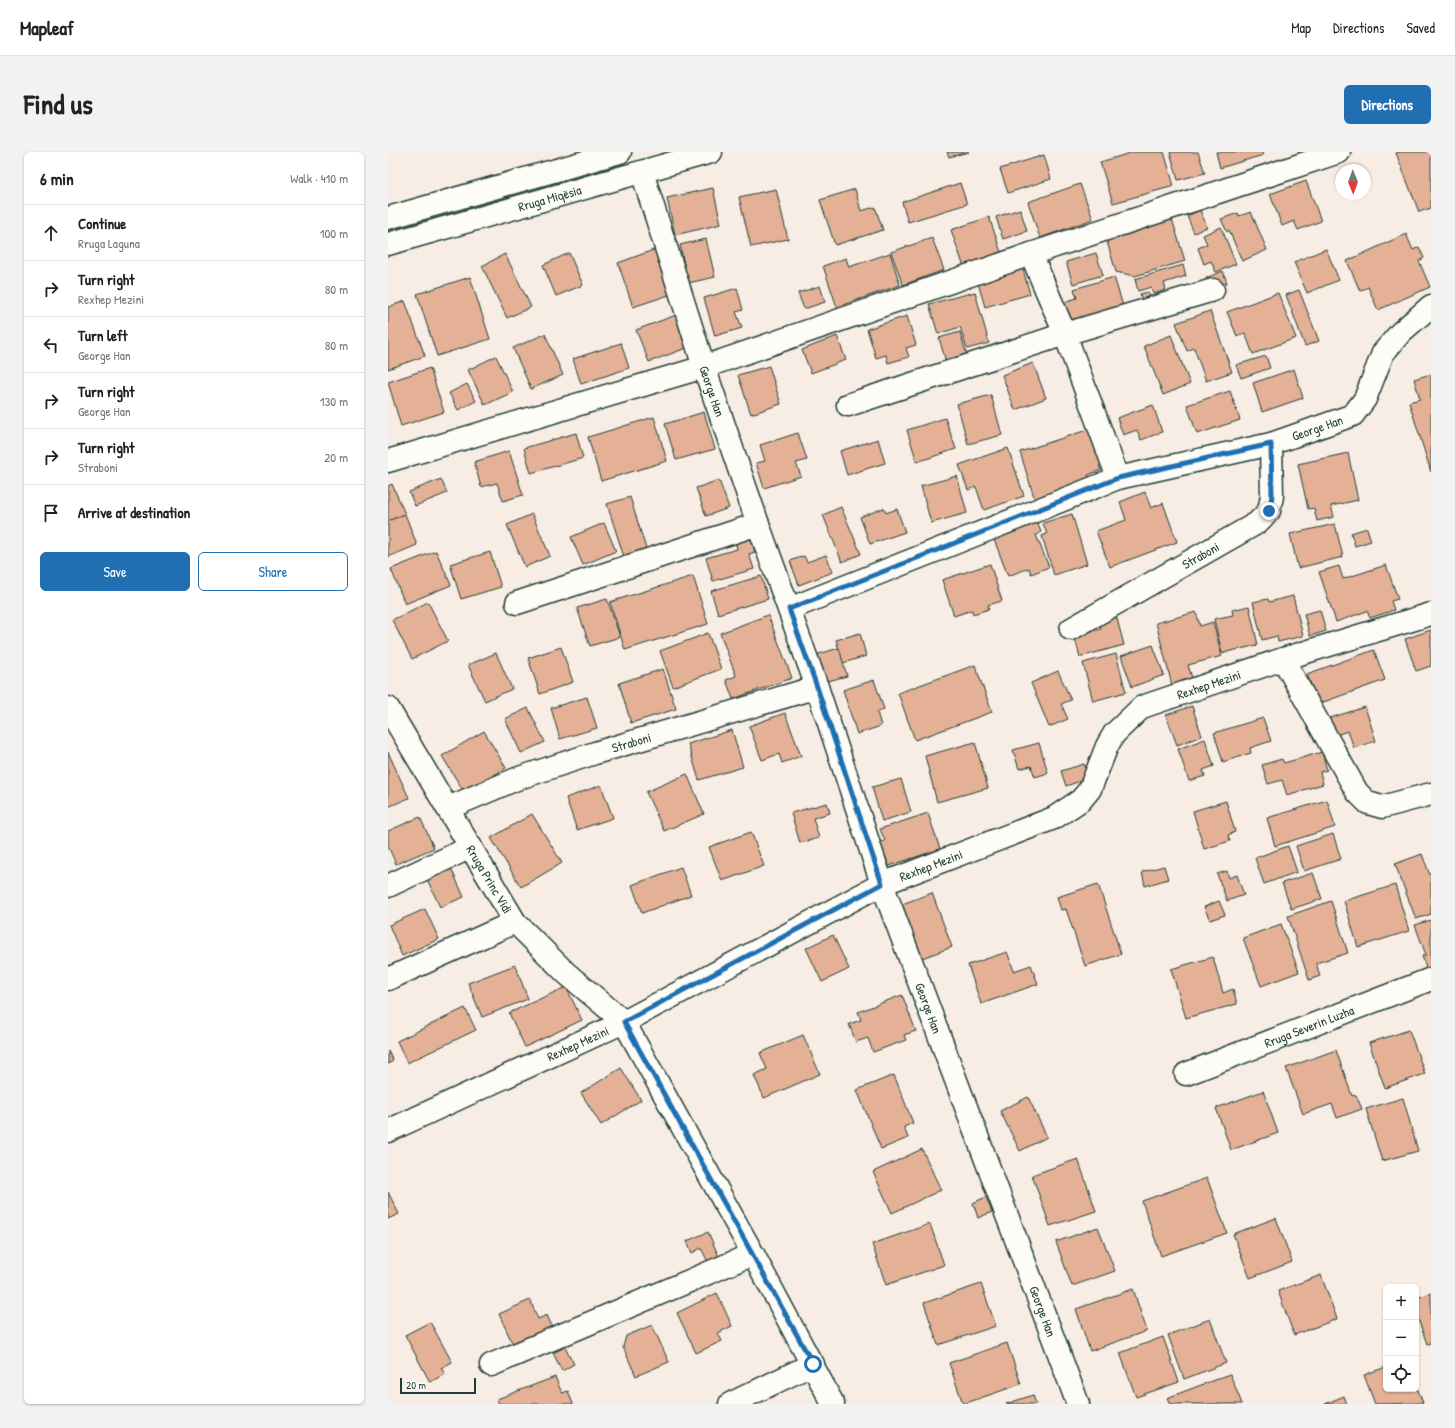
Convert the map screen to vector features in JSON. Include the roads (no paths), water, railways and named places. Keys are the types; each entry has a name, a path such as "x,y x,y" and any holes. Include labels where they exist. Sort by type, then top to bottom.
{"street":[{"name":"Rruga Miqësia","path":"388,218 620,152"},
{"name":"Rruga Miqësia","path":"388,244 711,152"},
{"path":"388,461 704,367 1031,254 1339,152"},
{"name":"George Han","path":"642,172 704,367 758,524 817,687 882,884 1078,1404"},
{"path":"1031,254 1065,334 1118,478"},
{"path":"848,405 1065,334 1213,290"},
{"name":"George Han","path":"789,609 1118,478 1271,444 1353,415 1365,399 1383,353 1400,332 1431,306"},
{"name":"Straboni","path":"1071,629 1257,523 1269,511 1272,496 1271,444"},
{"path":"517,603 758,524"},
{"name":"Rexhep Mezini","path":"388,1131 624,1022 882,884 1054,818 1081,800 1090,789 1107,746 1114,734 1142,707 1283,659 1431,614"},
{"path":"1283,659 1357,792 1368,803 1382,807 1431,794"},
{"name":"Straboni","path":"448,808 527,775 595,753 817,687"},
{"name":"Rruga Princ Vidi","path":"388,708 515,922 566,973 624,1022"},
{"path":"388,886 471,847"},
{"path":"388,980 515,922"},
{"name":"Rruga Severin Luzha","path":"1186,1074 1431,978"},
{"path":"624,1022 753,1254 833,1404"},
{"path":"491,1365 753,1254"},
{"path":"730,1404 813,1364"}]}
